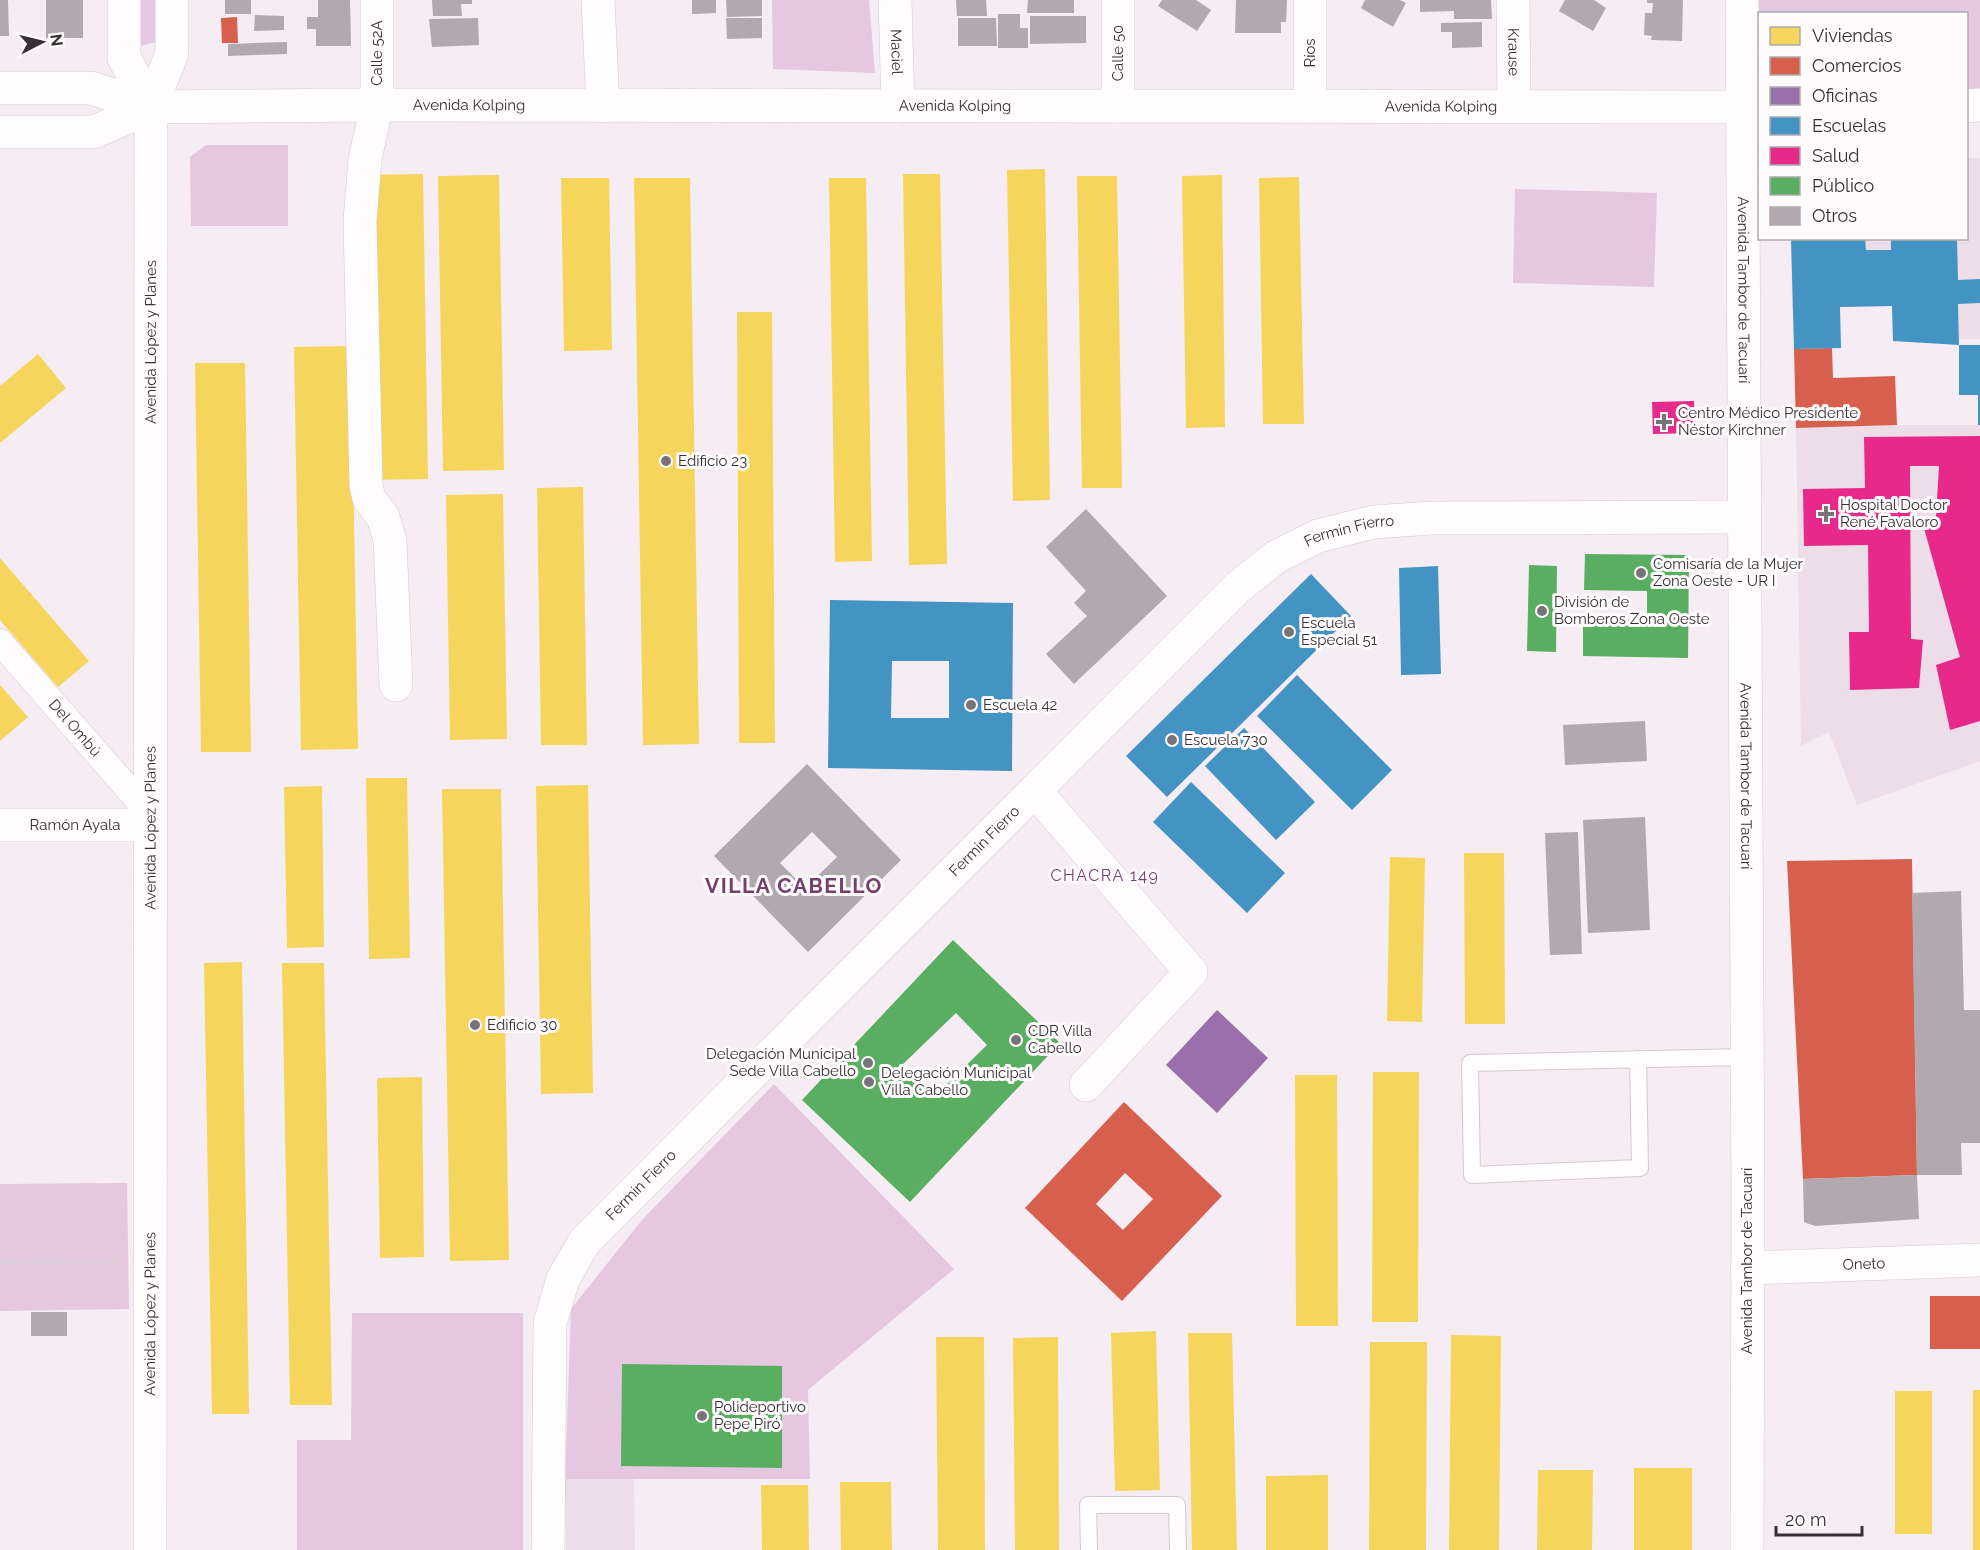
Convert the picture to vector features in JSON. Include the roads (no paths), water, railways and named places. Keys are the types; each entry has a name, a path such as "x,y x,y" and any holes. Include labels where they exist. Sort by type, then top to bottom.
{"main road":[{"name":"Avenida López y Planes","path":"124,0 124,58 151,107"},
{"name":"Avenida López y Planes","path":"150,1550 151,107 172,53 172,0"},
{"name":"Calle 52A","path":"377,0 377,105 365,159 360,222 366,485 369,499 383,517 390,540 396,685"},
{"path":"598,0 603,106"},
{"name":"Maciel","path":"895,0 898,106"},
{"name":"Calle 50","path":"1118,0 1118,106"},
{"name":"Ríos","path":"1310,0 1310,106"},
{"name":"Krause","path":"1513,0 1514,105"},
{"name":"Avenida Tambor de Tacuarí","path":"1742,0 1751,107 1744,517 1747,1550"},
{"name":"Avenida Kolping","path":"0,88 91,88 151,107 377,105 1751,107"},
{"name":"Avenida Kolping","path":"0,132 94,132 151,107"},
{"name":"Fermin Fierro","path":"548,1550 550,1323 563,1279 585,1241 1036,792 1237,588 1276,557 1318,536 1373,522 1432,518 1744,517"},
{"path":"1036,792 1191,972 1086,1085"},
{"name":"Ramón Ayala","path":"0,825 150,820"},
{"name":"Oneto","path":"1747,1268 1980,1260"}],"street":[{"name":"Del Ombú","path":"0,642 150,820"}],"lane":[{"path":"1638,1059 1640,1168 1472,1175 1470,1063 1638,1059 1746,1057"},
{"path":"1089,1550 1088,1505 1177,1505 1178,1550"}],"place":[{"name":"Centro Médico Presidente Néstor Kirchner","path":"1664,422"},
{"name":"Edificio 23","path":"666,461"},
{"name":"Hospital Doctor René Favaloro","path":"1826,514"},
{"name":"Comisaría de la Mujer Zona Oeste - UR I","path":"1641,573"},
{"name":"División de Bomberos Zona Oeste","path":"1542,611"},
{"name":"Escuela Especial 51","path":"1289,632"},
{"name":"Escuela 42","path":"971,705"},
{"name":"Escuela 730","path":"1172,740"},
{"name":"Edificio 30","path":"475,1025"},
{"name":"CDR Villa Cabello","path":"1016,1040"},
{"name":"Delegación Municipal Sede Villa Cabello","path":"868,1063"},
{"name":"Delegación Municipal Villa Cabello","path":"869,1082"},
{"name":"Polideportivo Pepe Piró","path":"702,1416"}],"district":[{"name":"CHACRA 149","path":"1105,875"},
{"name":"VILLA CABELLO","path":"794,886"}]}
